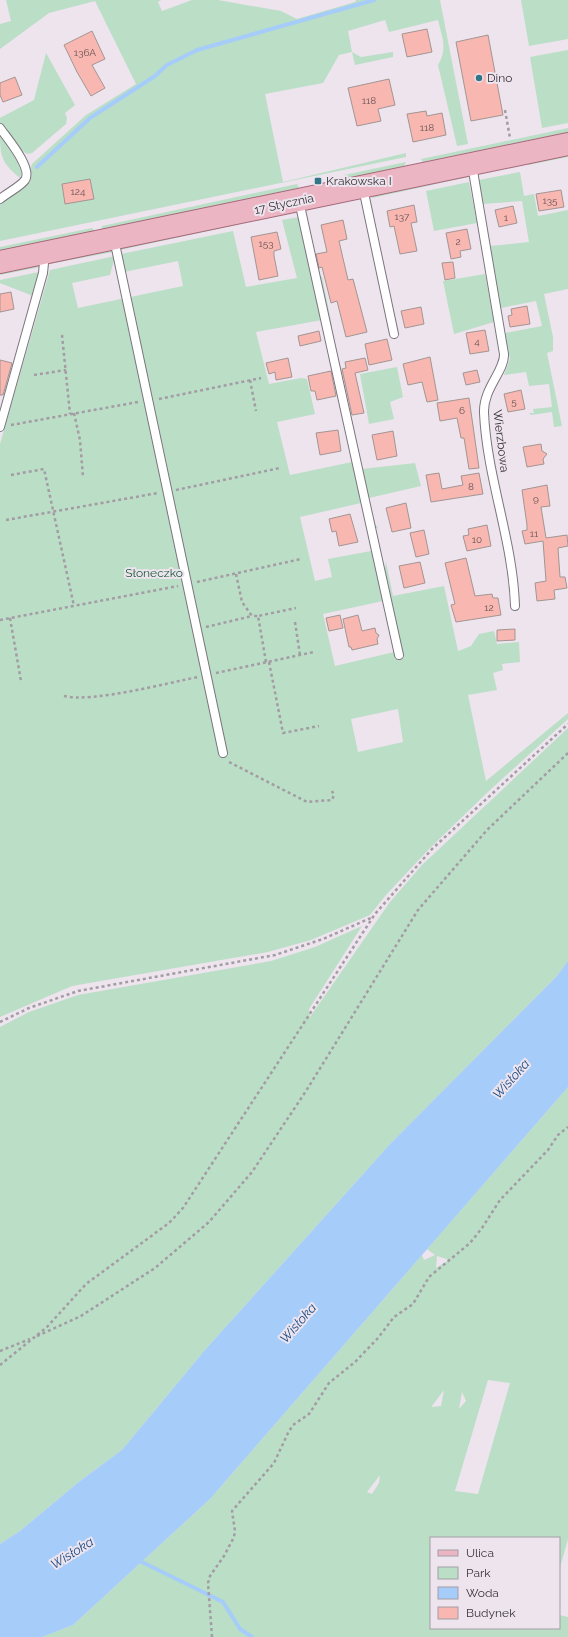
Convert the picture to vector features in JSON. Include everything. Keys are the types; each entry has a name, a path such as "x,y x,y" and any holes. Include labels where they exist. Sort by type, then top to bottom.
{"main road":[{"name":"17 Stycznia","path":"0,262 568,144"}],"lane":[{"path":"0,128 23,161 26,177 24,181 0,198"},
{"name":"Wierzbowa","path":"472,164 504,354 503,362 486,395 484,411 490,462 512,576 515,606"},
{"path":"362,187 394,334"},
{"path":"299,201 400,655"},
{"path":"114,238 223,753"},
{"path":"0,427 44,273 45,252"}],"path":[{"path":"505,110 510,138"},
{"path":"62,335 70,414"},
{"path":"34,374 66,370"},
{"path":"11,425 261,378"},
{"path":"250,380 256,411"},
{"path":"74,413 80,440 84,477"},
{"path":"6,520 168,491 280,468"},
{"path":"11,475 44,469 74,606"},
{"path":"0,620 188,584 301,559"},
{"path":"236,574 242,602 252,616"},
{"path":"197,628 296,608"},
{"path":"258,616 283,733 319,726"},
{"path":"10,618 21,681"},
{"path":"295,622 300,655"},
{"path":"64,696 74,698 102,695 207,675 314,652"},
{"path":"0,1365 47,1327 86,1284 168,1223 183,1208 373,916 432,849 568,724"},
{"path":"223,753 230,762 312,803 332,800 334,795 332,791"},
{"path":"0,1351 81,1316 155,1268 209,1222 252,1172 306,1091 418,910 486,830 568,753"},
{"path":"0,1022 29,1008 78,990 275,955 323,939 373,916"},
{"path":"212,1637 208,1582 210,1576 234,1537 235,1531 232,1516 235,1507 268,1472 279,1455 293,1425 308,1414 329,1383 355,1362 378,1338 394,1317 413,1304 429,1276 470,1243 482,1228 500,1200 548,1150 558,1135 568,1127"}],"green space":[{"path":"6,0 161,0 158,2 162,11 192,0 218,0 281,11 297,19 355,2 356,0 440,0 468,144 457,146 438,65 443,53 443,42 438,20 389,32 385,20 348,31 352,52 339,55 323,83 265,94 283,182 406,153 406,157 0,241 0,204 30,182 30,170 32,164 86,115 136,84 95,1 49,13 0,49 0,24 11,21"},
{"path":"521,0 568,0 568,39 529,46"},
{"path":"568,50 568,123 542,128 530,57"},
{"path":"352,52 361,57 393,52 393,57 355,65"},
{"path":"46,53 75,105 65,113 67,118 66,124 32,153 27,154 20,149 0,125 0,118 34,100"},
{"path":"568,128 568,132 423,162 421,159"},
{"path":"0,134 19,160 21,166 20,178 9,168 3,159"},
{"path":"568,154 568,157 528,165 528,162"},
{"path":"406,162 404,166 345,179 344,175"},
{"path":"520,172 524,196 534,194 538,216 568,210 568,289 544,294 553,337 553,351 547,353 562,426 554,427 552,412 531,415 529,413 534,413 533,409 552,407 549,384 529,386 526,372 504,375 510,359 505,333 542,326 536,301 501,308 490,246 529,242 522,201 483,204 479,180"},
{"path":"465,174 468,177 372,198 374,193"},
{"path":"469,182 477,223 434,231 426,191"},
{"path":"297,184 299,188 101,230 102,226"},
{"name":"Słoneczko","path":"299,217 322,320 256,332 269,384 301,378 307,379 315,414 277,422 290,475 352,462 361,503 300,517 315,581 332,577 328,559 371,551 373,552 383,601 323,614 335,666 394,652 398,657 403,656 385,570 386,562 393,596 444,586 458,651 471,646 479,634 494,631 497,644 519,642 520,662 502,664 503,670 493,673 497,690 468,695 486,781 568,713 568,719 489,791 431,847 386,895 370,915 311,940 268,952 72,986 0,1017 0,444 50,270 115,256 110,275 72,283 78,308 183,286 178,261 124,272 121,254 233,231 246,287 297,278 282,220","holes":["398,709 403,742 358,752 351,719"]},
{"path":"236,222 236,225 120,250 121,247"},
{"path":"92,228 95,231 0,251 0,247"},
{"path":"112,249 113,252 49,264 52,260"},
{"path":"38,263 40,267 0,275 0,272"},
{"path":"39,272 33,296 0,283 0,280"},
{"path":"485,274 494,322 454,334 443,281"},
{"path":"319,276 322,277 332,326 330,327"},
{"path":"397,367 403,397 390,402 394,419 369,424 360,374"},
{"path":"358,449 362,469 415,463 421,486 369,498 375,524 379,529 374,527 357,451"},
{"path":"568,728 568,961 556,977 391,1143 205,1350 122,1450 80,1481 20,1531 0,1544 0,1027 29,1012 78,995 271,961 315,947 362,926 309,1009 310,1017 390,902 422,865"},
{"path":"568,1087 568,1539 560,1567 560,1537 430,1537 430,1629 560,1629 560,1615 568,1617 568,1637 42,1637 73,1625 210,1499 422,1255 424,1260 435,1255 427,1249","holes":["437,1256 449,1260 436,1268","488,1380 510,1383 478,1494 455,1491","444,1390 441,1406 432,1407 432,1406","462,1392 466,1401 459,1409","380,1475 379,1483 372,1494 367,1492"]}],"water":[{"name":"Wisłoka","path":"568,961 568,1087 210,1499 73,1625 42,1637 0,1637 0,1544 20,1531 80,1481 122,1450 205,1350 391,1143 556,977"}],"building":[{"path":"427,29 432,52 407,57 402,34"},
{"path":"92,31 105,59 92,65 105,88 91,96 64,45"},
{"name":"Dino","path":"488,35 503,115 471,121 456,42"},
{"path":"15,77 22,95 3,102 0,95 0,83"},
{"path":"389,79 395,105 378,109 381,121 357,126 348,88"},
{"path":"426,111 427,116 442,113 446,135 413,142 407,114"},
{"path":"90,179 94,199 65,204 62,184"},
{"path":"561,190 564,207 539,211 536,194"},
{"path":"414,205 417,222 411,223 417,251 400,254 394,226 390,227 387,211"},
{"path":"513,206 517,223 499,227 495,210"},
{"path":"343,220 347,239 339,241 348,280 353,279 367,332 346,337 337,301 331,303 322,267 319,268 316,254 327,252 321,225"},
{"path":"467,229 471,249 460,251 461,257 451,259 446,233"},
{"path":"277,232 281,249 274,251 278,276 259,280 251,237"},
{"path":"453,262 455,278 445,280 442,263"},
{"path":"11,292 14,309 0,312 0,294"},
{"path":"527,306 530,324 510,327 508,316 512,315 511,309"},
{"path":"421,307 424,324 405,328 401,311"},
{"path":"485,330 489,351 470,354 466,333"},
{"path":"319,331 321,341 300,346 298,336"},
{"path":"387,339 392,360 369,365 365,344"},
{"path":"430,357 438,400 427,402 422,382 408,385 403,364"},
{"path":"288,358 292,377 276,380 275,372 269,374 266,363"},
{"path":"365,358 368,370 355,373 364,413 352,415 342,369 346,368 345,362"},
{"path":"0,360 12,363 3,395 0,395"},
{"path":"477,370 480,382 466,385 463,373"},
{"path":"331,371 336,396 317,400 315,391 311,391 308,376"},
{"path":"521,390 525,409 508,412 504,394"},
{"path":"469,398 479,468 469,469 464,438 461,438 457,418 440,421 437,403"},
{"path":"338,430 341,451 320,455 316,433"},
{"path":"393,431 397,456 377,460 372,435"},
{"path":"541,444 542,451 547,454 543,459 544,464 527,467 523,447"},
{"path":"439,473 442,489 463,485 461,476 479,473 483,494 431,502 426,475"},
{"path":"547,485 550,506 541,507 546,538 567,535 568,546 558,548 560,577 565,577 567,588 554,590 555,599 537,601 535,583 546,581 543,541 525,544 522,531 527,530 527,525 522,490"},
{"path":"406,503 411,528 392,532 386,508"},
{"path":"350,514 358,542 339,546 336,531 332,532 329,519"},
{"path":"487,525 491,546 467,551 463,536 469,535 468,529"},
{"path":"424,530 429,554 416,557 410,533"},
{"path":"466,558 475,596 492,594 493,598 498,598 501,615 456,622 451,605 455,604 445,563"},
{"path":"420,562 425,583 404,588 399,566"},
{"path":"340,615 343,628 329,631 326,618"},
{"path":"358,615 362,631 375,628 376,633 379,635 377,639 378,644 352,650 351,647 349,647 343,619"},
{"path":"515,629 515,640 497,641 497,630"}],"waterway":[{"path":"37,167 90,118 155,76 167,65 197,50 374,0"},
{"path":"138,1560 223,1602 240,1629 252,1637"}],"place":[{"name":"Dino","path":"479,78"},
{"name":"Krakowska I","path":"318,181"}]}
